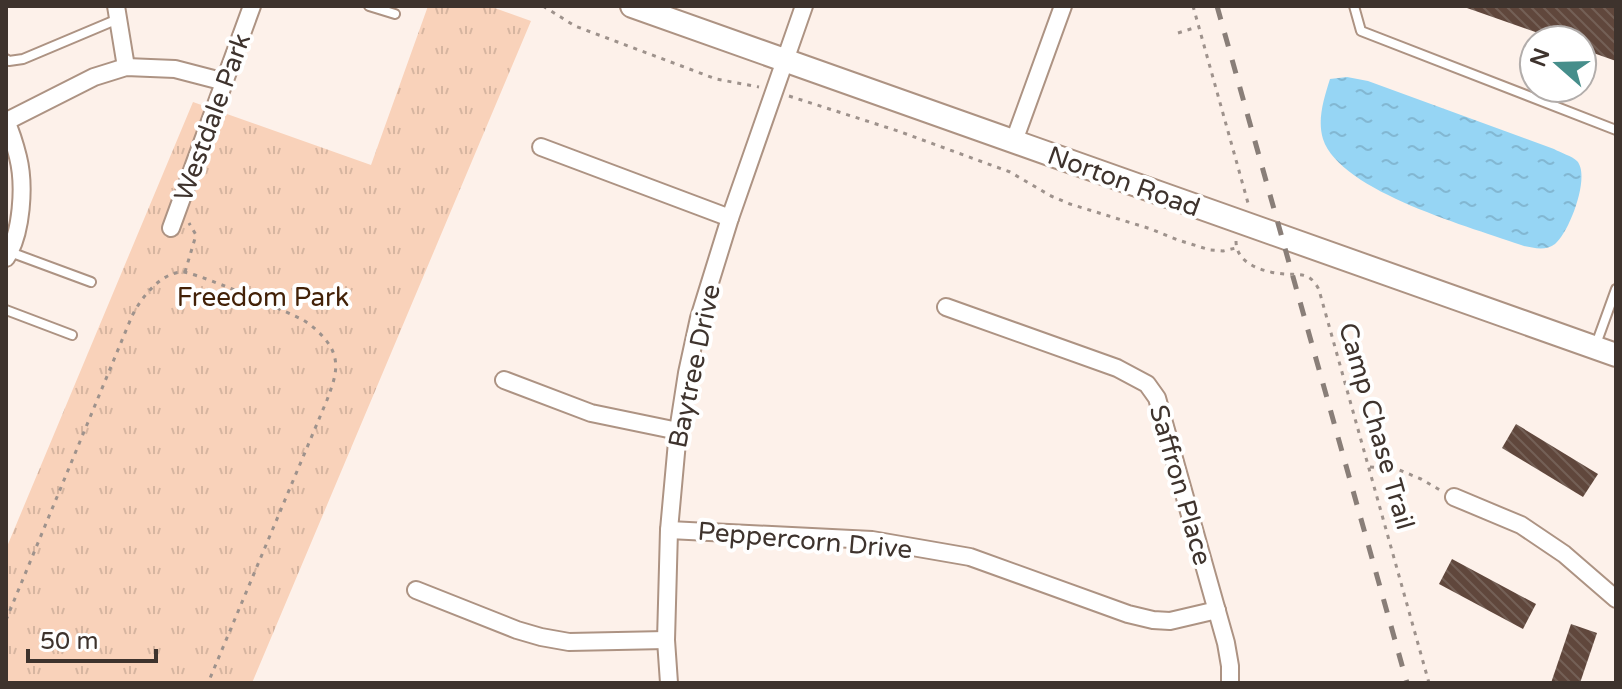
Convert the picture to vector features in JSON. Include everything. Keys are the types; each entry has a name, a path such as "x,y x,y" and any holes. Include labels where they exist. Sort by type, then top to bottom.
{"main road":[{"name":"Norton Road","path":"632,6 1616,355"}],"street":[{"name":"Westdale Park","path":"171,228 252,6"},
{"name":"Baytree Drive","path":"669,683 666,640 669,530 687,373 699,318 730,218 804,6"},
{"path":"1014,141 1063,6"},
{"path":"117,13 126,67"},
{"path":"8,255 18,222 22,186 19,159 6,121 94,77 126,67 175,69 225,82"},
{"path":"541,147 730,218"},
{"name":"Saffron Place","path":"946,307 1117,368 1147,384 1157,398 1162,413 1217,610"},
{"path":"504,380 591,413 678,431"},
{"path":"1454,497 1521,525 1564,554 1616,599"},
{"name":"Peppercorn Drive","path":"669,530 872,540 970,557 1128,614 1153,620 1170,621 1217,610"},
{"path":"416,590 541,637 569,642 666,640"},
{"path":"1217,610 1230,666 1230,683"}],"lane":[{"path":"369,6 395,14"},
{"path":"1354,6 1361,31 1616,130"},
{"path":"6,59 23,59 117,13"},
{"path":"8,255 91,282"},
{"path":"1594,348 1616,289"},
{"path":"6,310 72,335"}],"path":[{"path":"543,6 575,26 716,79 747,83 898,131 996,166 1070,204 1151,229 1190,245 1218,251 1236,248 1238,234"},
{"path":"1193,6 1248,207"},
{"path":"1178,33 1198,27"},
{"path":"179,207 196,235 185,272"},
{"name":"Camp Chase Trail","path":"1236,248 1246,262 1269,272 1306,276 1319,290 1429,683"},
{"path":"6,620 132,316 150,289 183,271 305,321 331,347 336,361 335,377 327,400 208,683"},
{"path":"1370,467 1397,469 1454,497"}],"green space":[{"name":"Freedom Park","path":"428,6 489,6 531,21 252,683 6,683 6,549 193,102 371,165"}],"water":[{"path":"1347,77 1368,81 1575,159 1581,168 1580,191 1561,238 1548,248 1524,246 1411,206 1355,176 1334,158 1323,139 1321,124 1330,79"}],"building":[{"path":"1616,6 1616,61 1598,55 1598,24 1518,26 1467,8"},
{"path":"1516,424 1598,474 1583,497 1502,448"},
{"path":"1452,559 1536,604 1523,629 1439,584"},
{"path":"1571,624 1597,633 1580,683 1551,683"}],"railway":[{"path":"1217,6 1407,683"}]}
